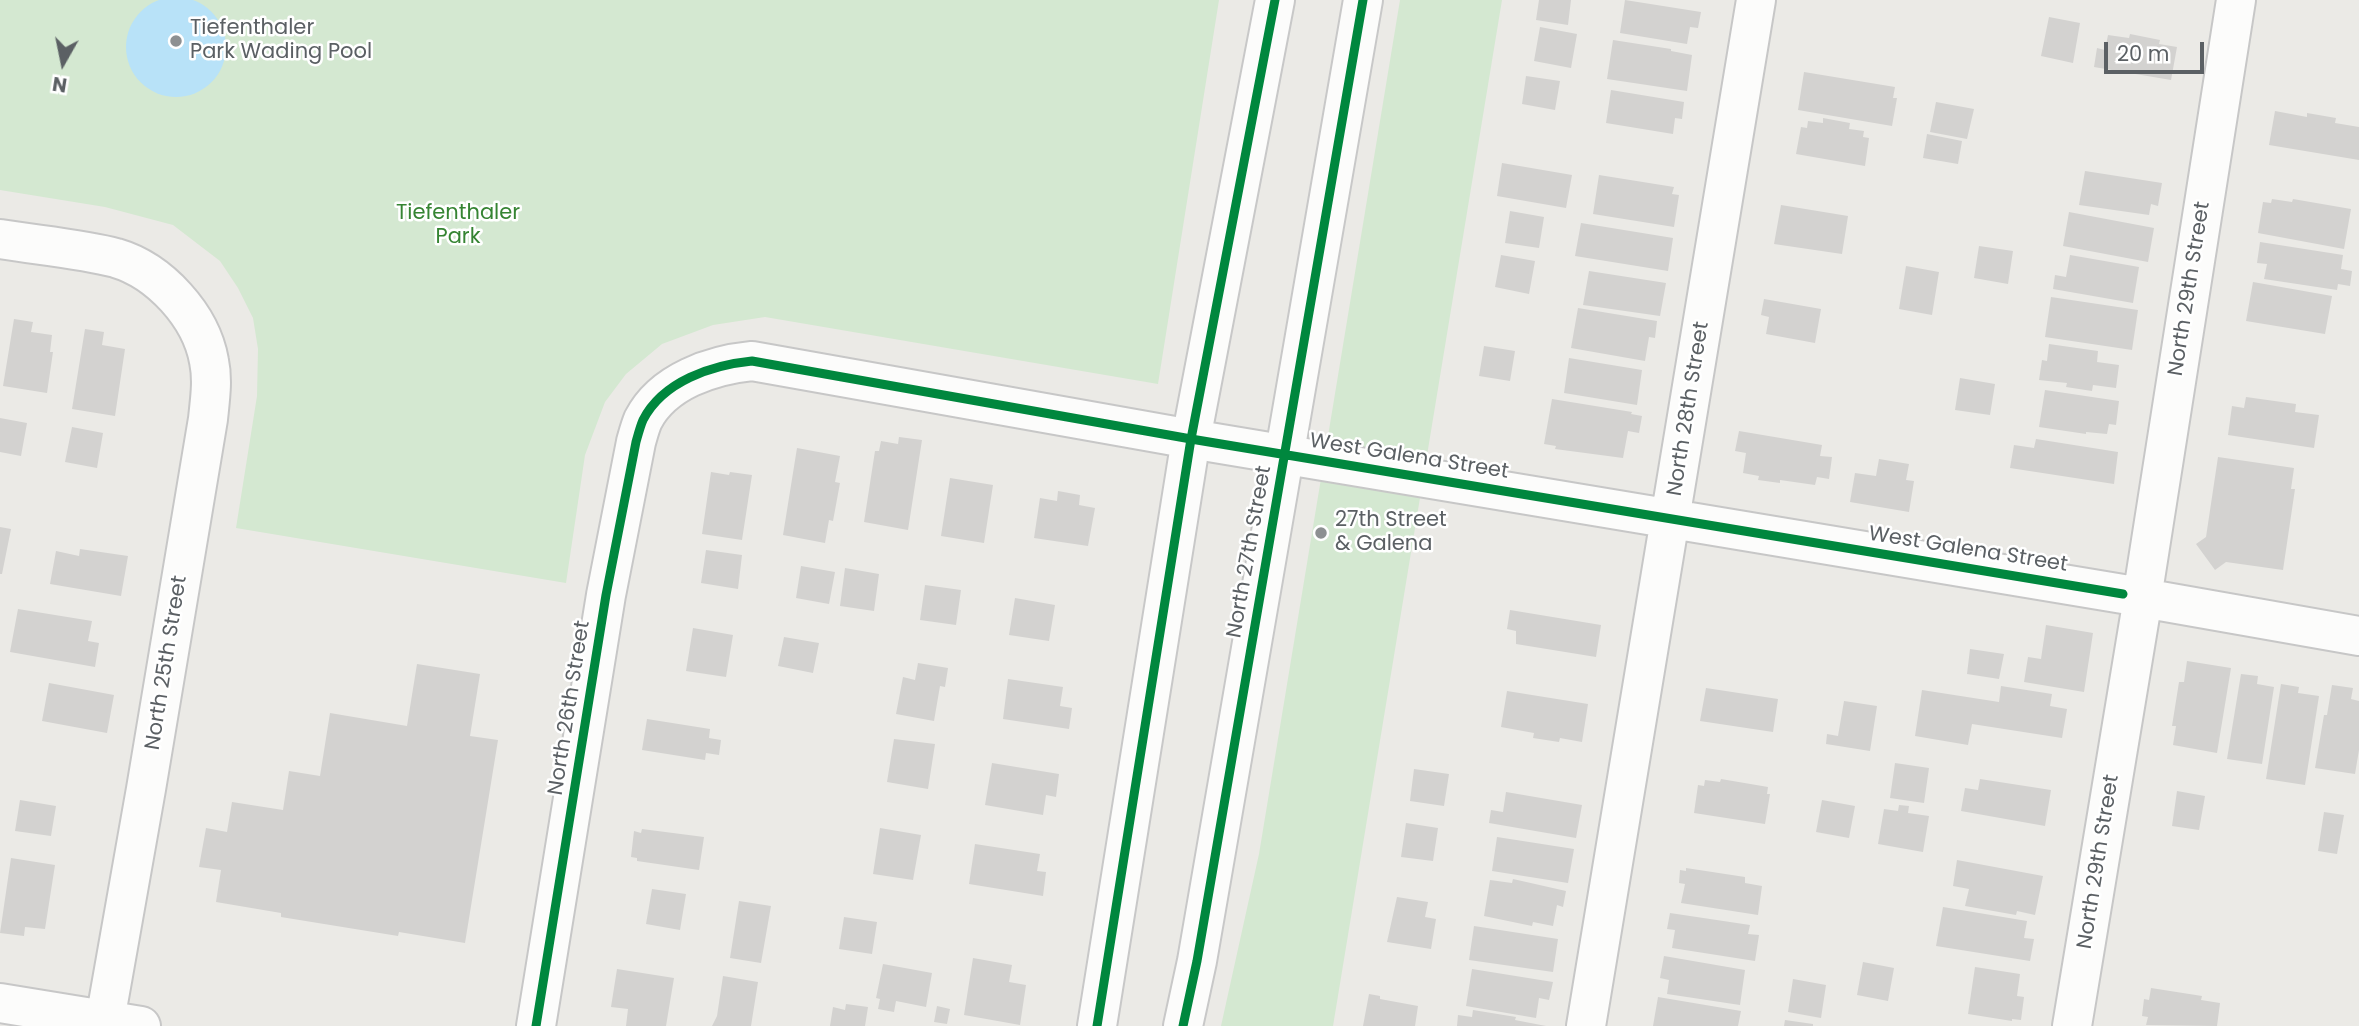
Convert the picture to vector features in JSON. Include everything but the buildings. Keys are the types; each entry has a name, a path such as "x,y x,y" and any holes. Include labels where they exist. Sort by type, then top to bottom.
{"street":[{"path":"1097,1026 1191,439 1275,0"},
{"name":"North 27th Street","path":"1183,1026 1197,961 1363,0"},
{"name":"North 28th Street","path":"1586,1026 1756,0"},
{"name":"North 29th Street","path":"2072,1026 2236,0"},
{"name":"North 25th Street","path":"0,239 117,258 141,270 162,283 183,305 202,338 209,359 211,382 208,419 116,1024"},
{"name":"West Galena Street","path":"657,401 678,384 707,370 729,363 752,361 1191,439 2142,597 2359,636"},
{"name":"North 26th Street","path":"536,1026 625,491 643,420 657,401"},
{"path":"0,1003 116,1024"}],"green space":[{"name":"Tiefenthaler Park","path":"0,0 1219,0 1158,384 765,317 713,325 662,344 626,374 605,402 585,455 566,583 236,528 257,396 258,349 253,318 220,261 173,225 105,207 0,190"},
{"path":"1400,0 1502,0 1333,1026 1221,1026 1259,854"}],"water":[{"name":"Tiefenthaler Park Wading Pool","path":"176,-3 204,5 218,19 226,47 218,75 204,89 176,97 148,89 134,75 126,47 134,19 148,5"}],"cycle path":[{"path":"1097,1026 1191,439 1275,0"},
{"path":"1183,1026 1197,961 1363,0"},
{"path":"536,1026 606,595 636,442 643,420 663,395 690,377 721,366 752,361 1191,439 2123,594"}],"place":[{"name":"Tiefenthaler Park Wading Pool","path":"176,41"},
{"name":"27th Street & Galena","path":"1321,533"}]}
